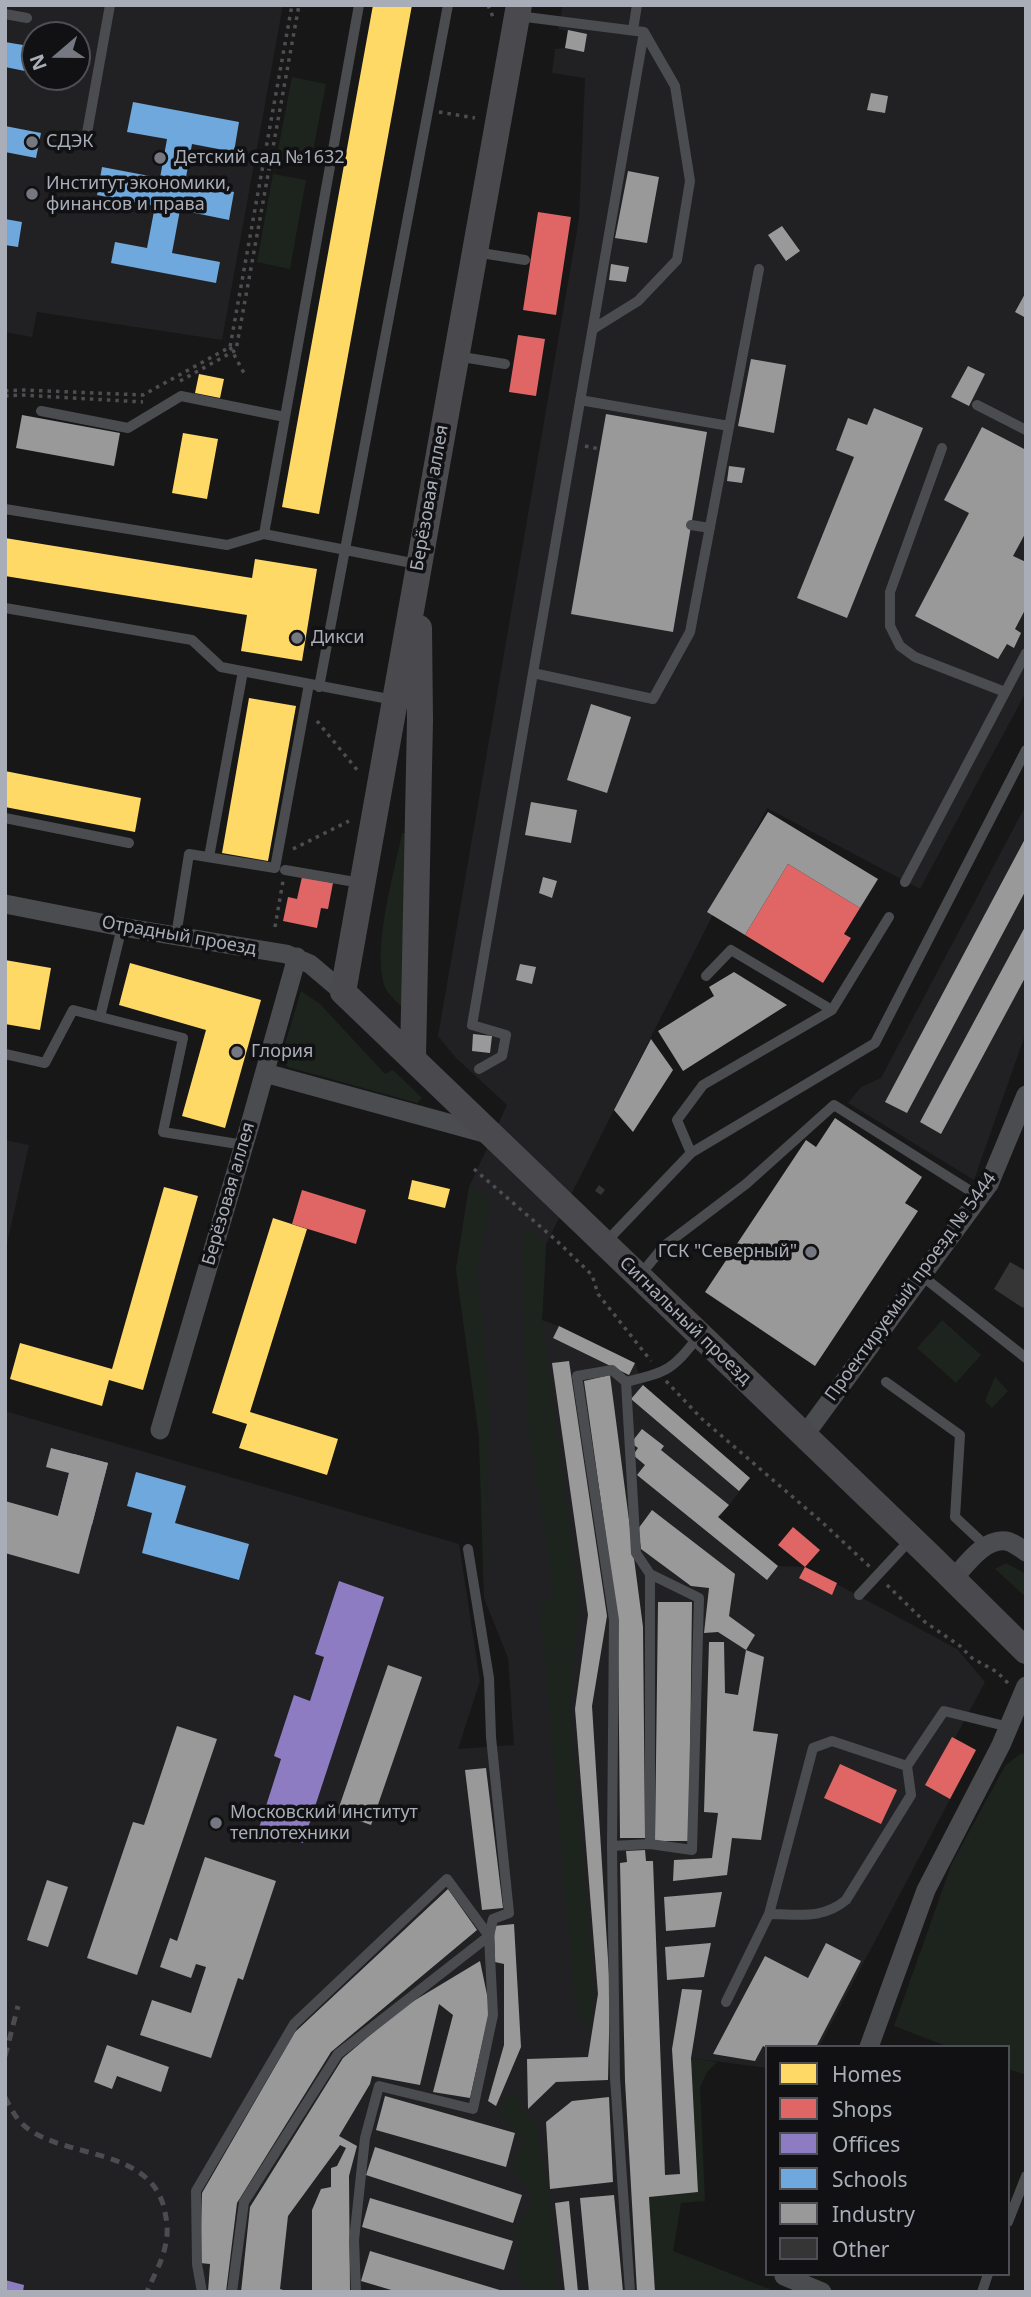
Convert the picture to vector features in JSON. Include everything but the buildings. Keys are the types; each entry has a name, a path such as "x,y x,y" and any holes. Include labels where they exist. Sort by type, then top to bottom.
{"main road":[{"name":"Берёзовая аллея","path":"343,992 475,252 510,13"},
{"path":"413,1057 420,720 418,564"},
{"name":"Сигнальный проезд","path":"343,992 1026,1651"}],"street":[{"name":"Отрадный проезд","path":"5,904 296,957 310,964 343,992"},
{"name":"Берёзовая аллея","path":"160,1430 265,1073 296,957"},
{"path":"265,1073 488,1134"},
{"name":"Проектируемый проезд № 5444","path":"804,1436 989,1184 1026,1096"},
{"path":"953,1579 986,1546 1008,1541 1026,1552"},
{"path":"870,2045 926,1890 1017,1728 1024,1690"},
{"path":"784,2276 822,2292"}],"lane":[{"path":"87,133 110,5"},
{"path":"264,534 359,5"},
{"path":"176,936 189,854 275,868 345,550 448,5"},
{"path":"633,30 637,5"},
{"path":"510,13 644,32 675,86 690,181 677,260 638,300 593,330"},
{"path":"5,14 27,18"},
{"path":"479,1069 502,1056 506,1035 472,1025 644,32"},
{"path":"475,252 525,260"},
{"path":"533,673 653,699 690,632 759,269"},
{"path":"456,356 505,364"},
{"path":"41,411 128,428 181,396 285,417"},
{"path":"580,400 729,426"},
{"path":"977,405 1026,430"},
{"path":"942,448 890,592 890,626 900,646 915,657 1005,692"},
{"path":"5,509 227,545 264,534 418,564"},
{"path":"691,525 709,528"},
{"path":"5,608 192,640 221,667 394,700"},
{"path":"905,882 1026,653"},
{"path":"209,857 243,671"},
{"path":"605,1243 691,1153 875,1043 1026,750"},
{"path":"5,818 129,843"},
{"path":"285,870 362,883"},
{"path":"691,1153 677,1120 703,1085 832,1010 889,916"},
{"path":"100,1017 122,927"},
{"path":"705,976 731,950 832,1010"},
{"path":"5,1054 45,1063 73,1010 183,1038 163,1132 244,1145"},
{"path":"639,1276 664,1246 746,1184 834,1105 980,1197"},
{"path":"922,1276 1026,1358"},
{"path":"626,1382 660,1373 678,1363 700,1335"},
{"path":"612,1846 650,1844 692,1850 699,1598 650,1574 636,1553 626,1382 612,1370 577,1376 614,1620 612,1846 615,2078 629,2292"},
{"path":"886,1382 960,1435 955,1517 986,1546"},
{"path":"859,1595 911,1538"},
{"path":"356,2292 354,2240 365,2137 379,2086 474,2109 493,2015 489,1936 493,1919 509,1913 491,1737 489,1678 468,1549"},
{"path":"650,1574 650,1844"},
{"path":"769,1914 821,1914 834,1910 846,1900 911,1795 907,1766 944,1710 1017,1728"},
{"path":"726,2002 769,1914 813,1748 832,1741 907,1766"},
{"path":"202,2292 197,2264 196,2191 294,2024 447,1879 489,1936"},
{"path":"232,2292 244,2202 338,2054 489,1936"},
{"path":"1010,2217 1026,2176"}],"path":[{"path":"245,375 230,347 292,5"},
{"path":"5,394 139,402 236,351 299,5"},
{"path":"488,5 510,13"},
{"path":"428,110 475,118"},
{"path":"5,394 23,390 143,395 230,347"},
{"path":"314,717 358,771"},
{"path":"288,852 349,821"},
{"path":"275,928 285,870"},
{"path":"474,1170 557,1241 592,1275 598,1294 669,1385 702,1419 823,1523 925,1622 960,1646 972,1658 1024,1690"}],"shaded area":[{"name":"Детский сад №1632","path":"5,5 283,5 222,340 37,312 32,337 5,332"},
{"path":"563,5 1026,5 1026,692 920,889 767,808 546,1244 542,1320 635,1363 643,1385 750,1478 719,1518 778,1566 805,1567 957,1649 985,1682 955,1738 976,1750 820,2045 765,2045 765,2068 691,2058 698,2192 649,2197 655,2292 5,2292 5,1411 459,1544 480,1681 458,1749 514,1745 508,1658 484,1598 479,1436 456,1269 469,1187 507,1105 456,1058 438,1036 579,219 585,78 552,73 555,49 565,48 568,31 558,29"},
{"path":"292,77 326,84 310,166 276,160"},
{"path":"273,174 306,180 290,269 257,262"},
{"path":"1026,805 1026,1032 974,1180 848,1103 861,1087 881,1078"},
{"path":"402,833 407,833 402,1007 387,991 382,976 381,957 385,914"},
{"path":"301,991 320,1004 385,1074 393,1070 422,1098 417,1103 288,1067 281,1057"},
{"path":"5,1140 29,1145 5,1253"},
{"path":"469,1187 491,1200 477,1267 490,1411 484,1598 479,1436 456,1269"},
{"path":"525,1228 546,1244 542,1321 579,1598 570,1711 594,1995 589,2035 575,2003 540,1607 555,1593 534,1455 529,1441 522,1257"},
{"path":"942,1320 981,1355 956,1383 917,1348"},
{"path":"995,1377 1008,1391 992,1408 985,1401"},
{"path":"1006,1563 1026,1574 1026,1597 995,1569"},
{"path":"1026,1753 1026,2075 1010,2070 1010,2045 944,2045 894,2026 952,1863 1005,1766 1020,1754"},
{"path":"691,2058 717,2062 707,2072 700,2087 705,2201 681,2203 673,2251 777,2292 655,2292 649,2197 698,2192"},
{"path":"515,2092 523,2110 537,2123 537,2143 549,2189 558,2292 526,2292 516,2269 519,2253 513,2234 528,2210 530,2196 525,2182 511,2166 526,2140 499,2115 507,2097"}],"railway":[{"path":"5,2056 18,2006"},
{"path":"5,2097 27,2128 43,2138 122,2163 140,2173 154,2186 163,2204 167,2236 162,2258 147,2292"}],"place":[{"name":"СДЭК","path":"32,142"},
{"name":"Детский сад №1632","path":"160,158"},
{"name":"Институт экономики, финансов и права","path":"32,194"},
{"name":"Дикси","path":"297,638"},
{"name":"Глория","path":"237,1052"},
{"name":"ГСК \"Северный\"","path":"811,1252"},
{"name":"Московский институт теплотехники","path":"216,1823"}]}
